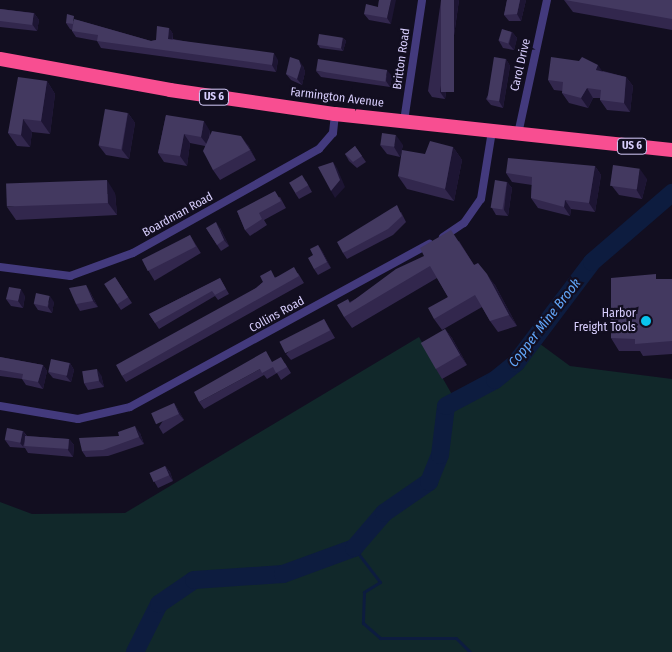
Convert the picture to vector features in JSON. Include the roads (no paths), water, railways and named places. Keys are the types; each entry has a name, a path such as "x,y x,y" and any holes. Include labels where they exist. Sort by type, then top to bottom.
{"highway":[{"name":"Farmington Avenue","path":"0,59 170,90 335,114 672,150"}],"street":[{"name":"Britton Road","path":"404,121 422,0"},
{"name":"Carol Drive","path":"518,134 547,0"},
{"name":"Boardman Road","path":"0,267 70,276 133,253 319,149 333,133 335,114"},
{"name":"Collins Road","path":"0,406 78,419 130,407 455,230 481,199 492,131"}],"waterway":[{"name":"Copper Mine Brook","path":"135,652 159,604 194,580 283,574 354,548 384,513 429,482 440,455 446,406 495,380 516,363 592,262 672,193"},
{"path":"354,548 380,582 364,592 363,623 380,638 456,638 470,652"}],"place":[{"name":"Harbor Freight Tools","path":"646,321"}]}
